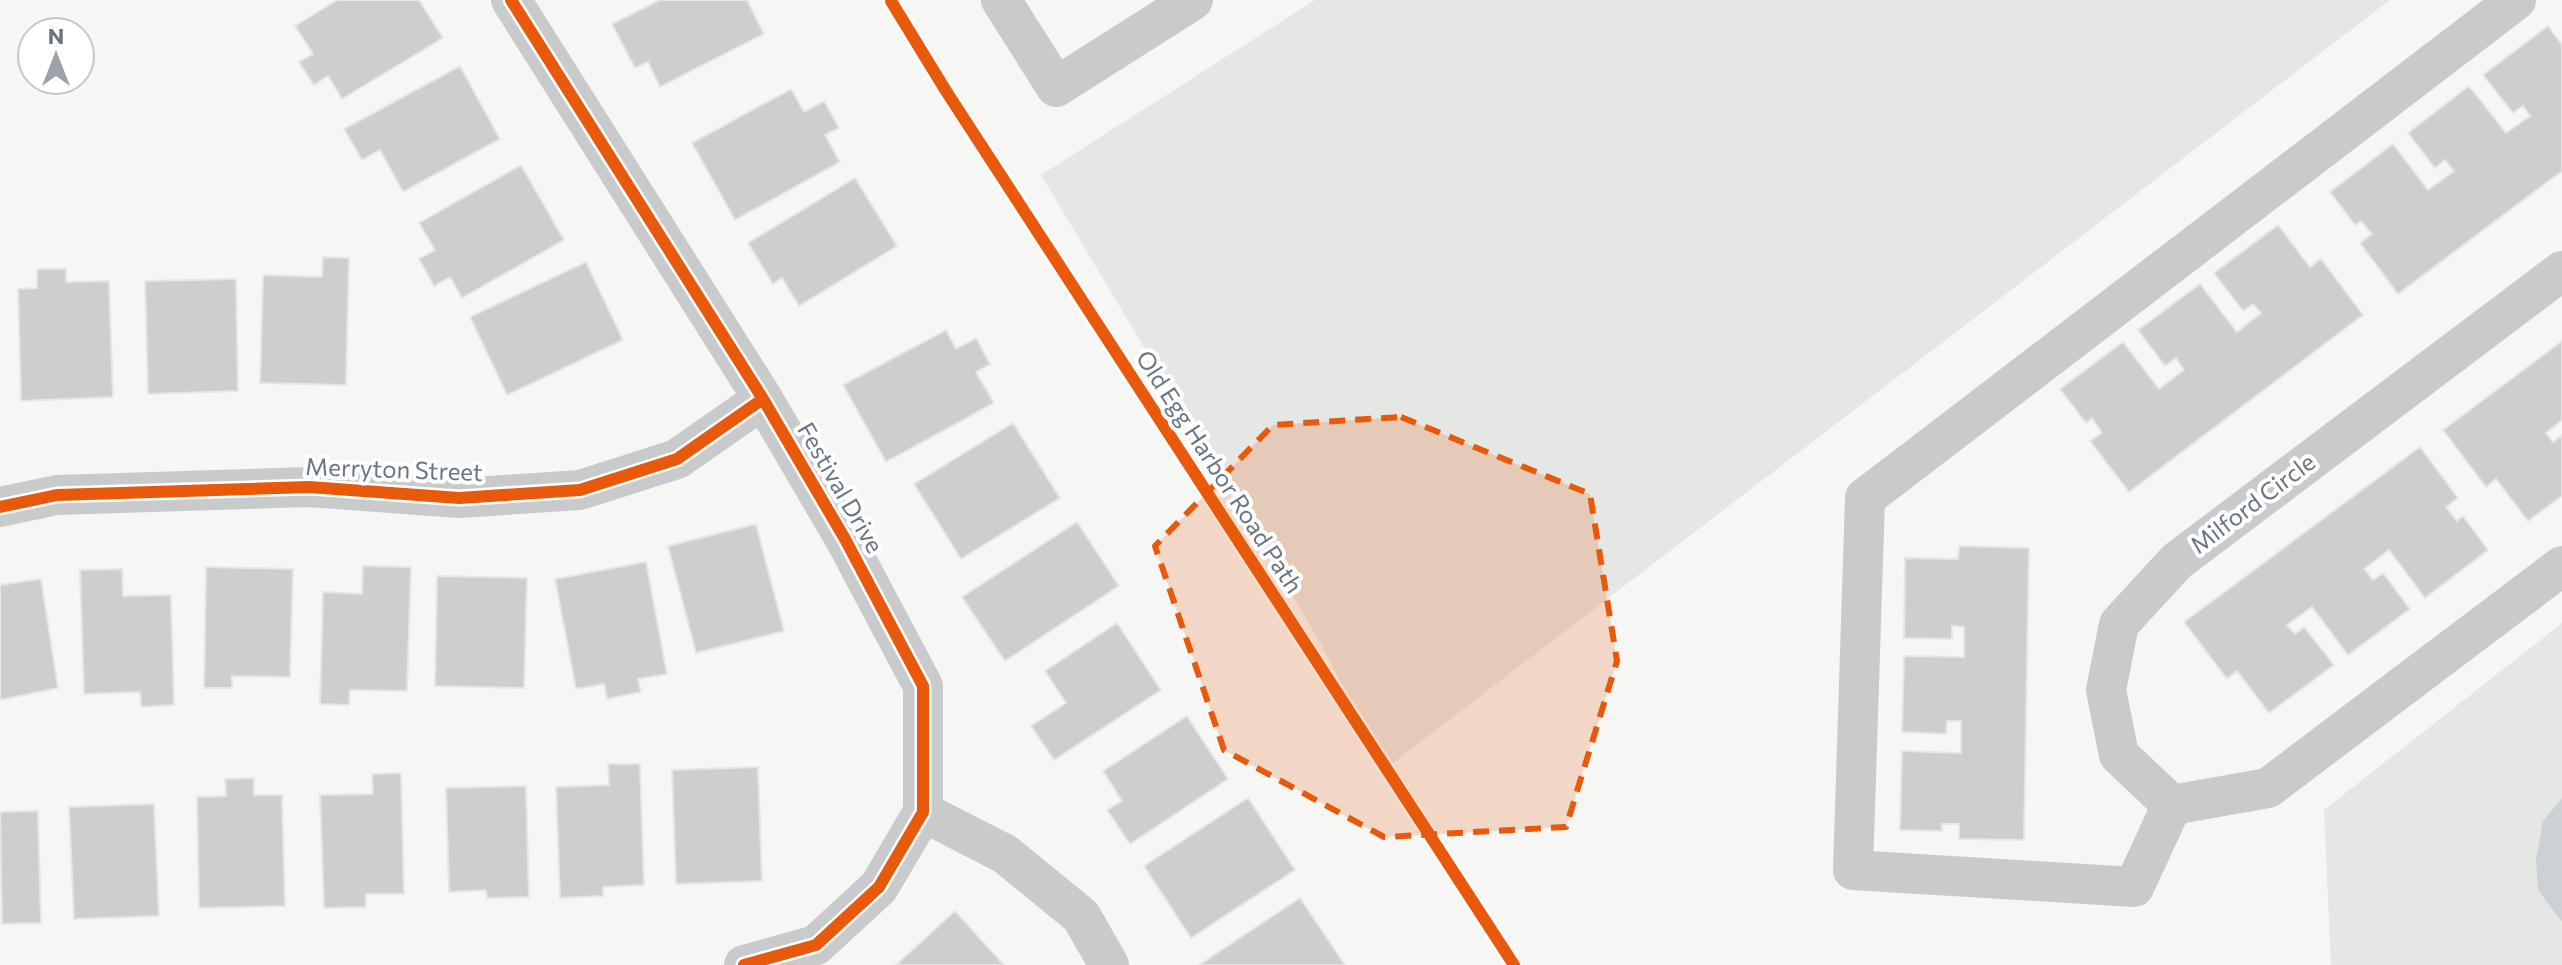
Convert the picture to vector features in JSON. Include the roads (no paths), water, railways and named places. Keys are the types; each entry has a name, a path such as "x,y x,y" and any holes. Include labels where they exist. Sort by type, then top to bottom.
{"street":[{"name":"Festival Drive","path":"511,0 763,399 845,539 923,686 923,812"},
{"path":"1001,0 1056,87 1193,0"},
{"path":"2516,0 1865,498 1853,870 2134,887 2172,805 2268,788 2562,566"},
{"name":"Milford Circle","path":"2172,805 2119,755 2106,690 2119,624 2177,561 2562,271"},
{"name":"Merryton Street","path":"0,507 57,495 294,488 459,498 580,490 677,459 763,399"},
{"path":"744,965 816,945 879,887 923,812 1005,854 1081,916 1109,965"}]}
